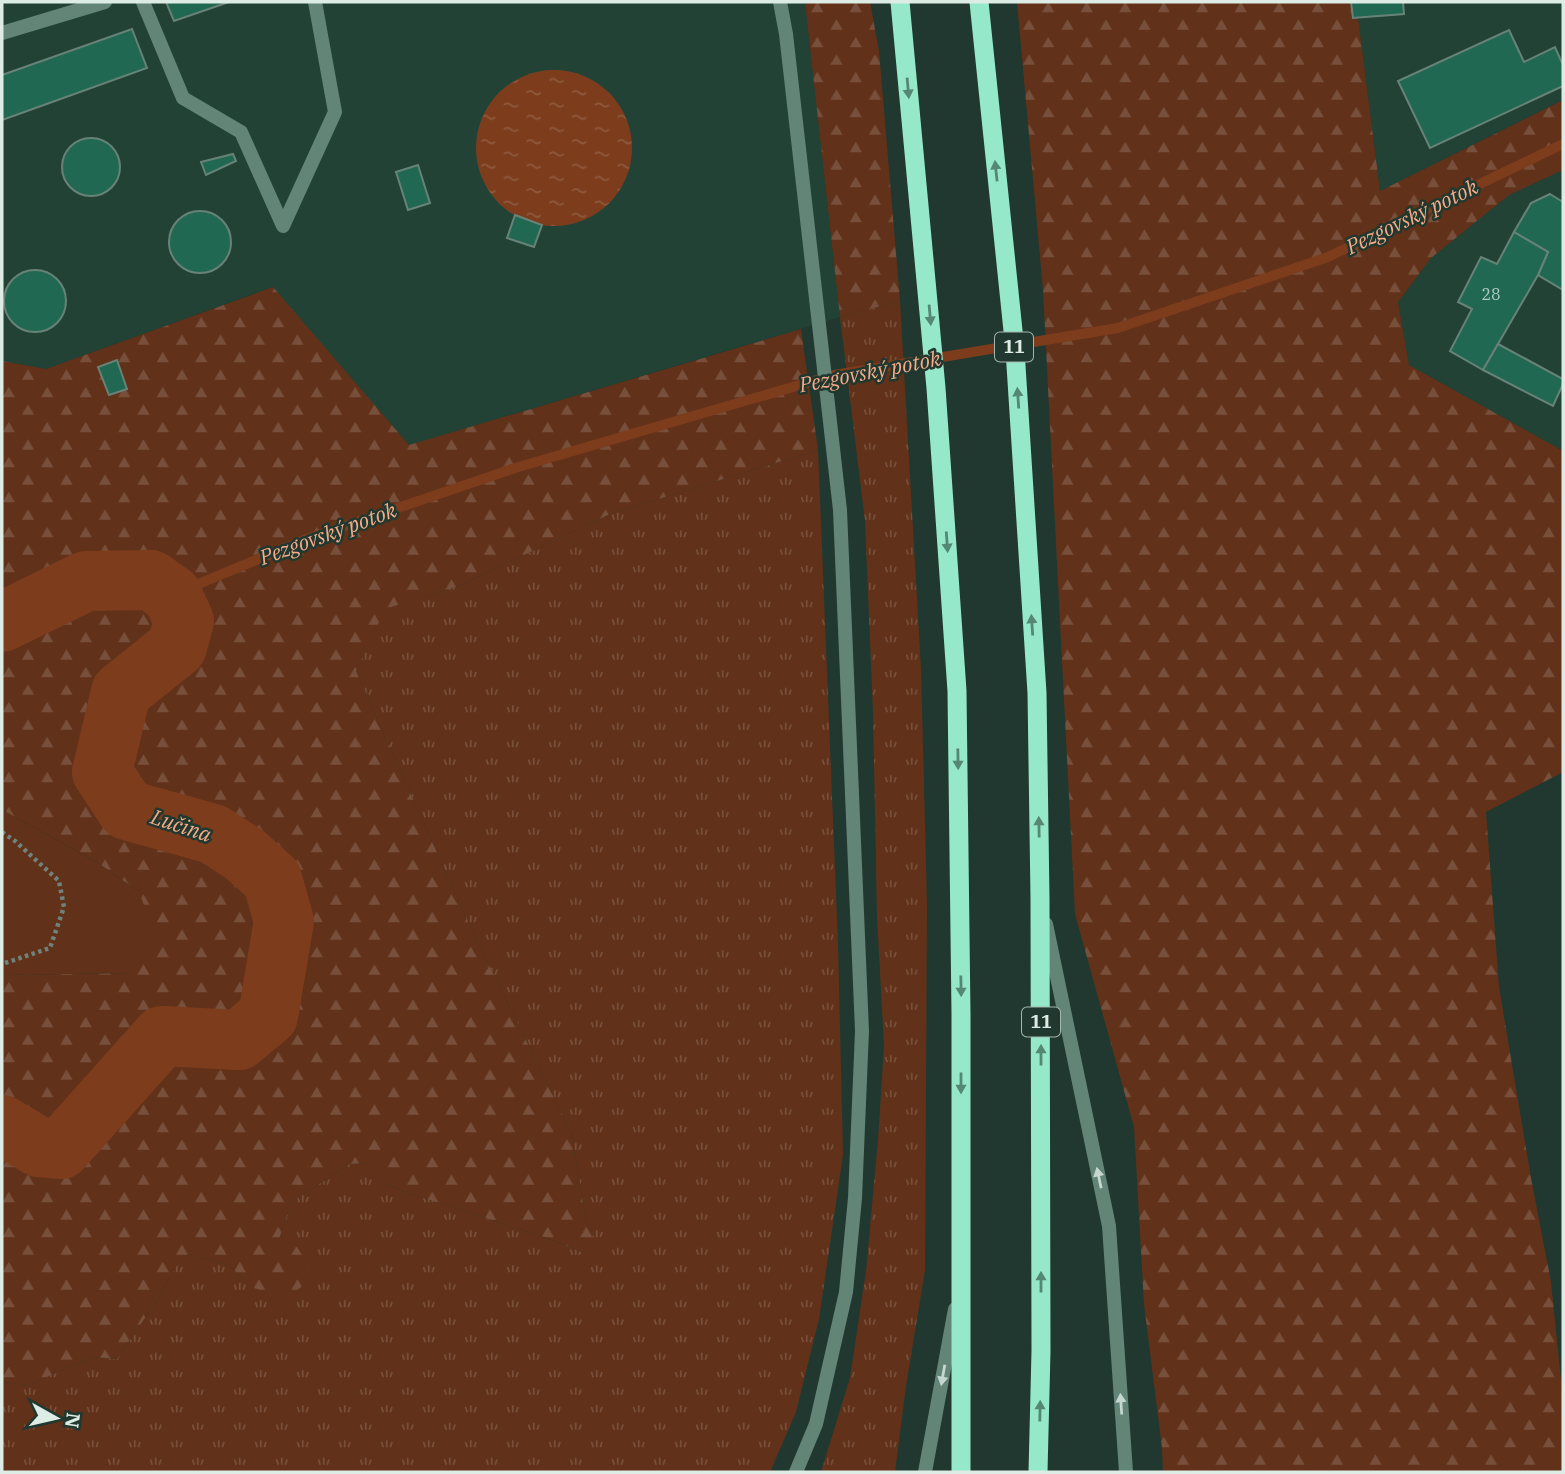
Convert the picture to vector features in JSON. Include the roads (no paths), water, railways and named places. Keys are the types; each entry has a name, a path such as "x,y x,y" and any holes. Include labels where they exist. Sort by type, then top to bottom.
{"highway":[{"path":"900,2 936,388 957,691 961,1014 961,1472"},
{"name":"11","path":"979,2 1015,350 1037,693 1041,898 1041,1350 1038,1472"}],"lane":[{"path":"2,33 104,2"},
{"path":"143,2 183,98 241,132 283,226 335,112 314,2"},
{"path":"780,2 840,510 862,1031 855,1198 846,1292 816,1424 796,1472"},
{"path":"784,18 785,2"},
{"path":"1041,898 1109,1226 1126,1472"},
{"path":"925,1472 960,1284"}],"water":[{"path":"554,70 584,76 609,93 626,118 632,148 626,178 609,203 584,220 554,226 524,220 499,203 482,178 476,148 482,118 499,93 524,76"}],"waterway":[{"name":"Pezgovský potok","path":"172,595 304,540 515,468 834,375 1118,328 1328,257 1563,144"},
{"name":"Lučina","path":"2,622 86,581 151,580 172,595 184,621 177,647 121,692 102,772 127,810 213,834 244,854 272,879 284,921 268,1016 239,1040 162,1036 61,1149 39,1147 2,1125"}]}
